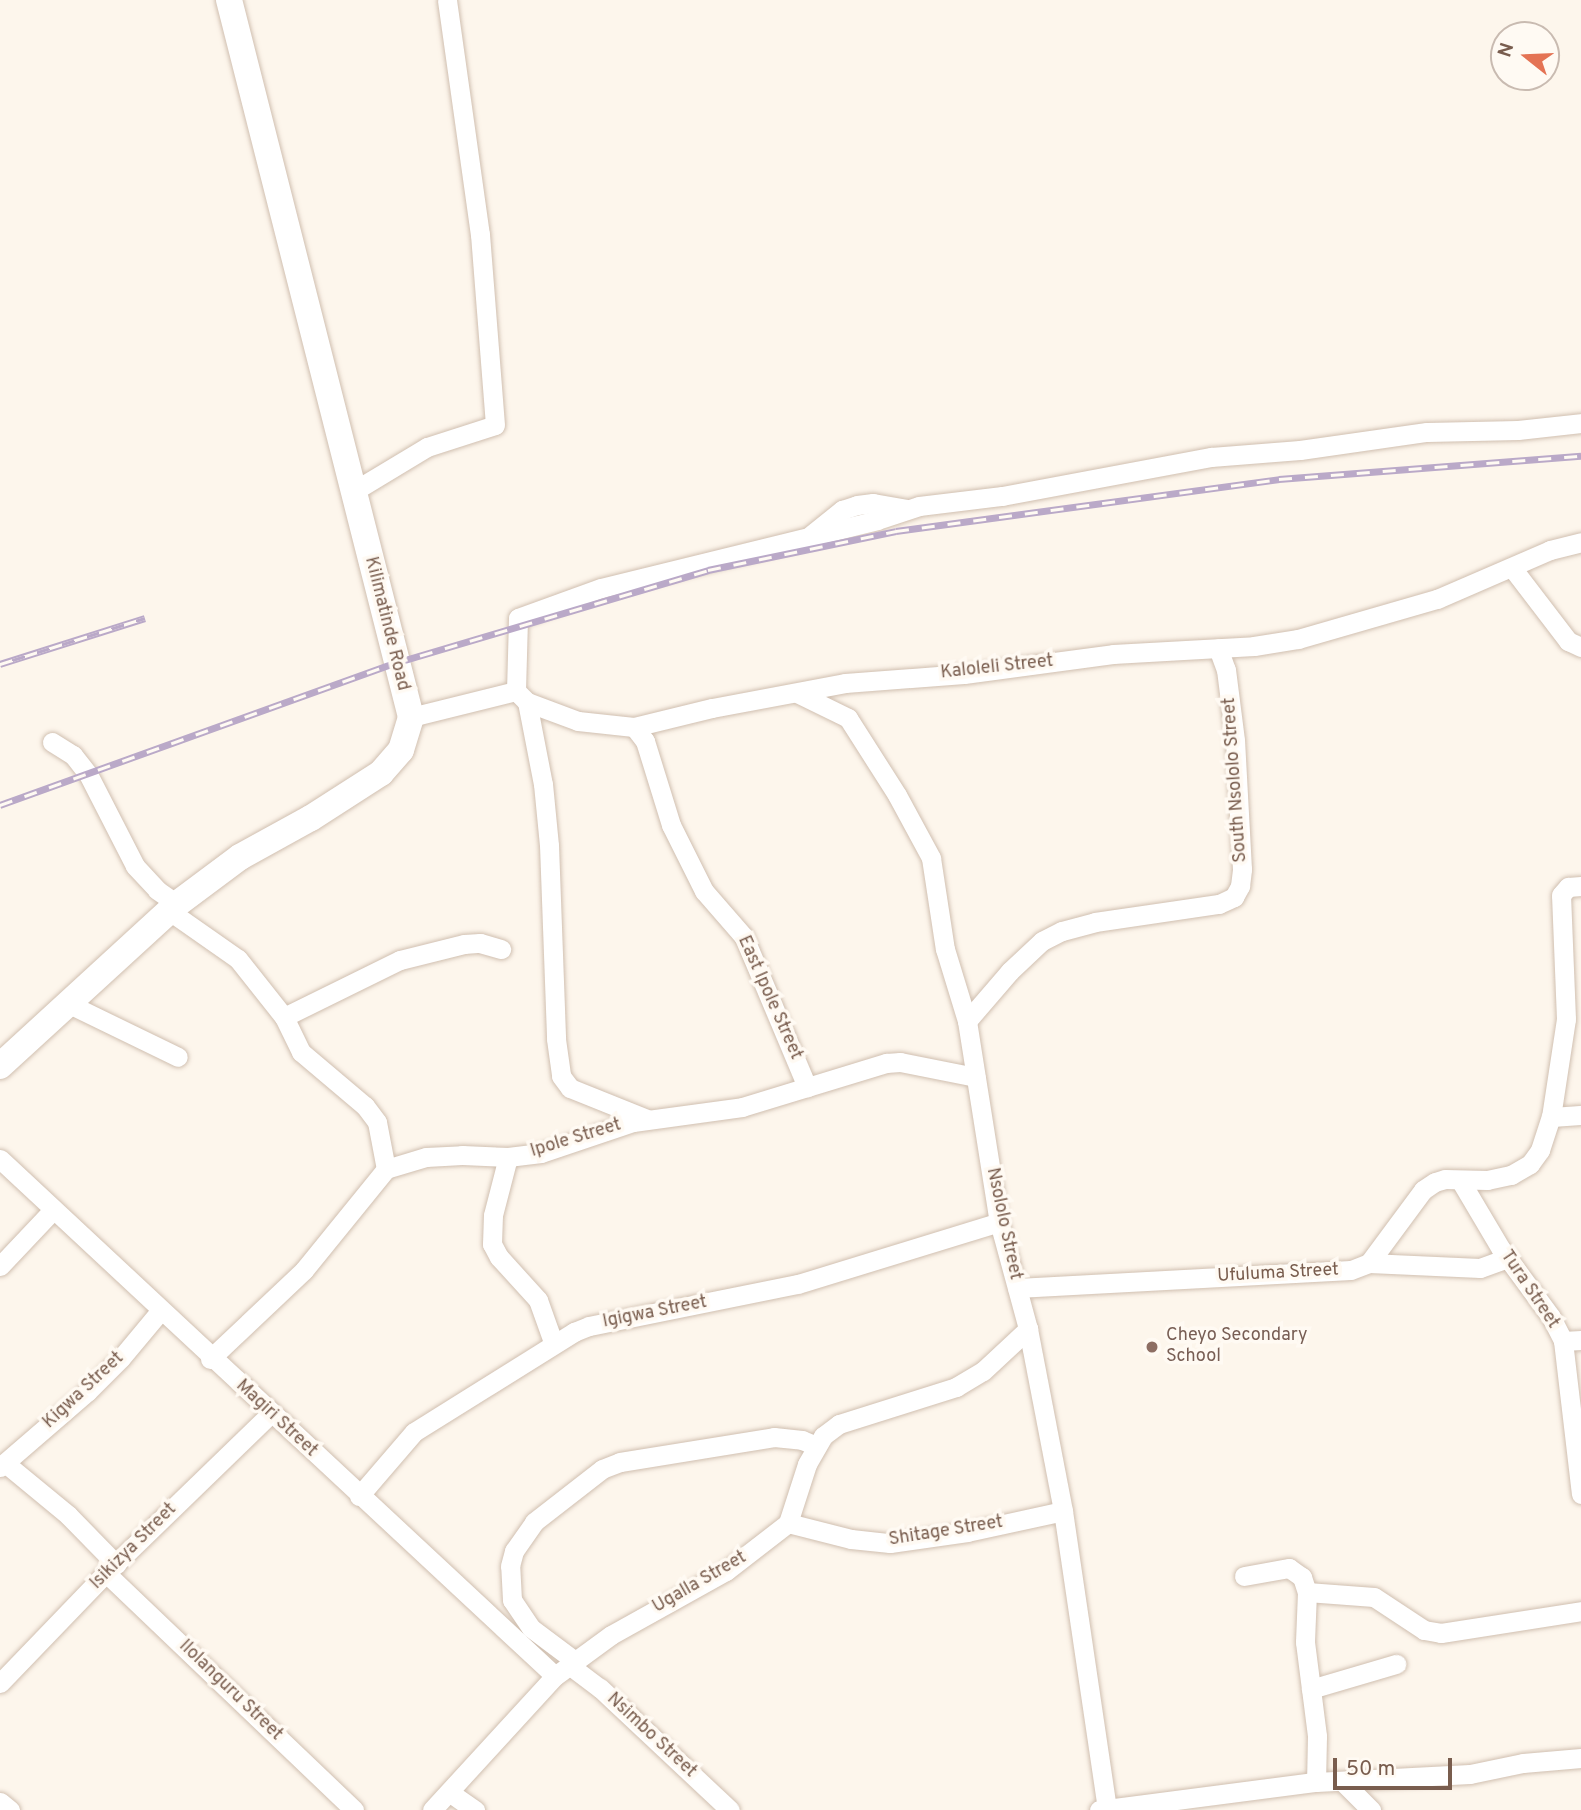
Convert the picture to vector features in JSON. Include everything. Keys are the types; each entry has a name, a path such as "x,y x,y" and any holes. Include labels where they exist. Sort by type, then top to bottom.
{"main road":[{"name":"Kilimatinde Road","path":"229,0 411,717"},
{"path":"0,1066 173,907 240,857 311,818 381,773 401,750 411,717"}],"street":[{"path":"354,491 427,447 495,425 480,235 447,0"},
{"path":"649,1120 570,1088 561,1076 555,1040 549,845 543,784 522,696 518,618 601,588 945,501 1002,496 1211,457 1300,450 1427,432 1518,430 1581,423"},
{"name":"Kaloleli Street","path":"522,696 578,721 634,727 712,708 845,683 964,674 1113,654 1218,648 1298,639 1437,599 1513,569 1550,550 1581,542"},
{"path":"1513,569 1568,641 1581,647"},
{"name":"South Nsololo Street","path":"967,1021 1010,971 1042,941 1062,931 1095,922 1219,904 1234,897 1240,886 1242,869 1235,740 1226,670 1218,648"},
{"name":"Nsololo Street","path":"797,693 848,718 897,794 930,858 945,948 967,1021 999,1222 1028,1329 1063,1511 1112,1809"},
{"path":"411,717 522,696"},
{"name":"East Ipole Street","path":"634,727 645,741 671,825 704,891 744,937 807,1087"},
{"path":"52,742 73,755 89,775 135,866 173,907 238,959 284,1017 301,1052 346,1089 377,1122 386,1169 304,1270 211,1359"},
{"path":"1368,1264 1423,1190 1445,1179 1488,1180 1511,1175 1530,1164 1543,1143 1551,1117 1566,1019 1559,924 1561,895 1568,887 1581,886"},
{"path":"284,1017 400,960 464,944 480,943 501,949"},
{"path":"67,1003 178,1057"},
{"name":"Ipole Street","path":"386,1169 426,1157 508,1157 541,1153 601,1131 649,1120 742,1107 886,1063 900,1062 976,1077"},
{"path":"1551,1117 1581,1115"},
{"path":"508,1157 493,1215 492,1244 499,1257 538,1300 553,1342"},
{"name":"Magiri Street","path":"0,1159 359,1496 566,1668"},
{"name":"Tura Street","path":"1460,1180 1508,1258 1551,1317 1572,1340 1581,1494"},
{"path":"0,1266 52,1210"},
{"name":"Igigwa Street","path":"359,1496 414,1432 553,1342 589,1326 798,1284 999,1222"},
{"name":"Ufuluma Street","path":"1017,1288 1323,1273 1351,1270 1368,1264 1480,1268 1508,1258"},
{"name":"Kigwa Street","path":"3,1465 104,1375 161,1310"},
{"path":"788,1523 816,1446 839,1424 956,1387 983,1371 1028,1329"},
{"name":"Isikizya Street","path":"0,1683 111,1569 270,1414"},
{"path":"566,1668 531,1628 512,1600 510,1566 514,1550 534,1522 602,1469 620,1462 775,1437 802,1440 816,1446"},
{"name":"Ilolanguru Street","path":"3,1465 68,1515 111,1569 354,1810"},
{"name":"Shitage Street","path":"788,1523 851,1539 890,1543 967,1532 1063,1511"},
{"name":"Ugalla Street","path":"432,1810 566,1668 620,1629 726,1571 788,1523"},
{"path":"1244,1576 1289,1568 1301,1577 1307,1592 1305,1642 1317,1736 1316,1782"},
{"path":"1307,1592 1374,1597 1424,1630 1441,1633 1581,1611"},
{"path":"1311,1689 1396,1664"},
{"name":"Nsimbo Street","path":"566,1668 600,1688 730,1810"},
{"path":"1112,1809 1316,1782 1470,1774 1523,1763 1581,1758"},
{"path":"1343,1782 1371,1810"},
{"path":"449,1792 475,1810"},
{"path":"0,1802 10,1810"}],"railway":[{"path":"0,805 395,663 708,570 896,531 1279,479 1581,456"},
{"path":"0,664 145,618"}],"place":[{"name":"Cheyo Secondary School","path":"1152,1347"}]}
